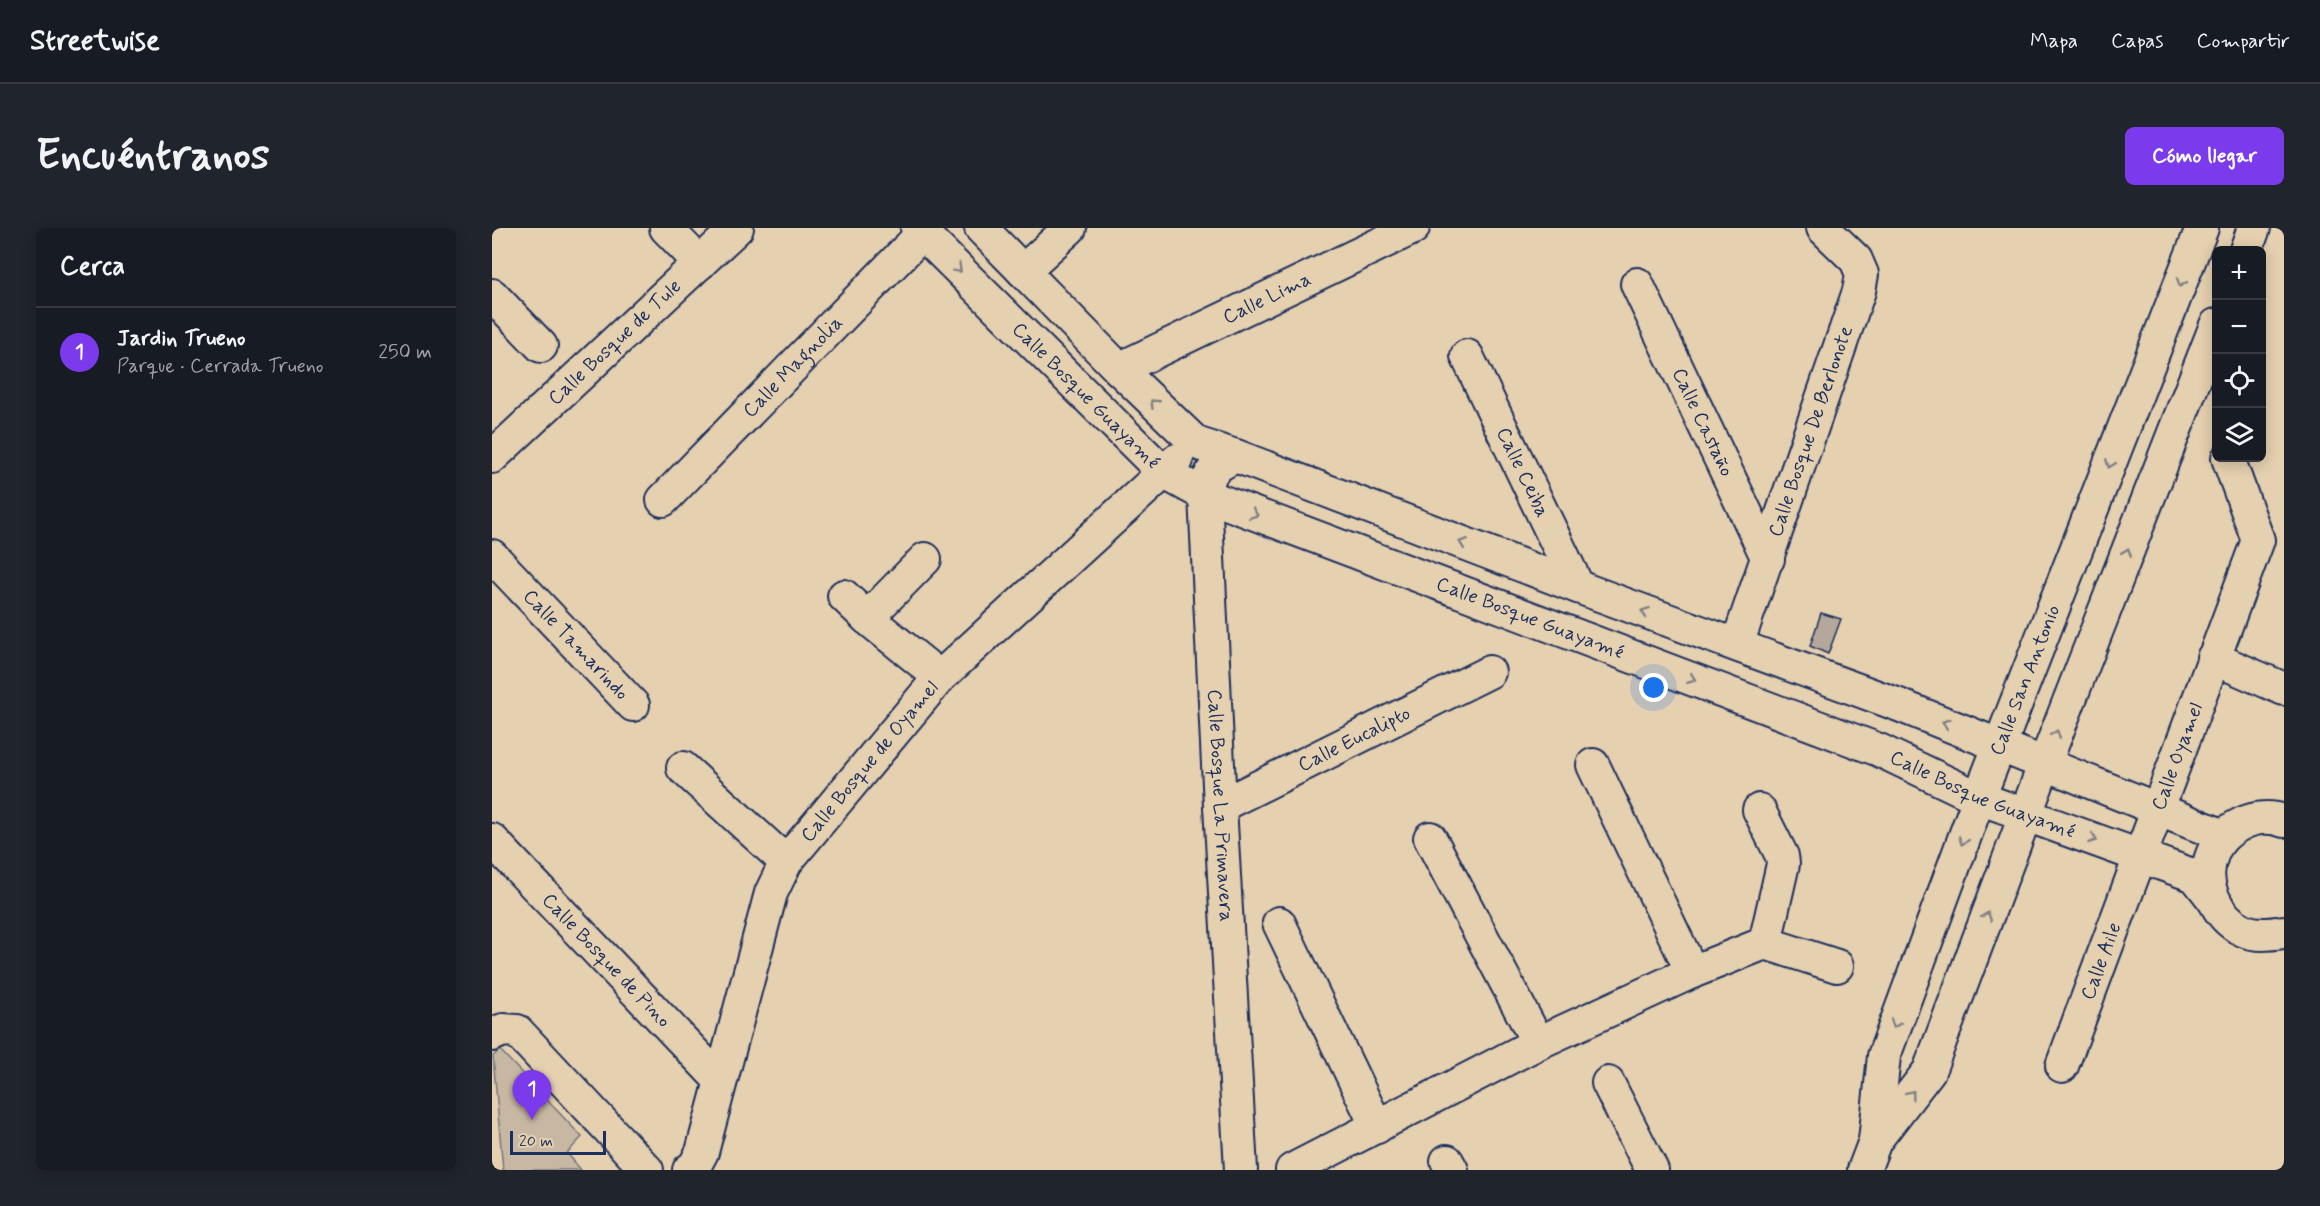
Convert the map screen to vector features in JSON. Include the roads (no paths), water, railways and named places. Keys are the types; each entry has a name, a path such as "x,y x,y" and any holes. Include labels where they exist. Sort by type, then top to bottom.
{"street":[{"path":"666,228 700,262"},
{"name":"Calle Bosque de Tule","path":"492,457 737,228"},
{"path":"981,228 1119,369 1196,443 1899,705 2224,836"},
{"path":"1023,271 1070,228"},
{"name":"Calle Lima","path":"1119,369 1413,228"},
{"name":"Calle Bosque De Berlonote","path":"1737,645 1859,291 1862,274 1856,260 1823,228"},
{"name":"Calle San Antonio","path":"1864,1170 1875,1141 1884,1056 1979,798 2202,228"},
{"path":"2247,246 2254,228"},
{"name":"Calle Bosque Guayamé","path":"920,231 1163,472 1205,495 1879,750 1979,798 2195,876 2225,917 2243,930 2264,935 2284,932"},
{"name":"Calle Magnolia","path":"663,500 920,231"},
{"name":"Calle Castaño","path":"1637,284 1768,559"},
{"path":"492,295 541,346"},
{"name":"Calle San Antonio","path":"1875,1141 1929,1071 2045,763 2212,338"},
{"name":"Calle Ceiba","path":"1467,357 1578,587"},
{"name":"Calle Bosque de Oyamel","path":"689,1170 694,1167 702,1152 771,893 786,862 940,677 1196,443"},
{"name":"Calle Bosque La Primavera","path":"1236,456 1215,466 1209,476 1205,495 1241,1170"},
{"name":"Calle Oyamel","path":"2141,857 2213,658 2271,536 2230,462"},
{"name":"Calle Tamarindo","path":"492,556 633,705"},
{"path":"867,618 925,559"},
{"path":"844,596 867,618 940,677"},
{"path":"2213,658 2284,689"},
{"name":"Calle Eucalipto","path":"1220,806 1489,672"},
{"path":"1879,750 1880,731 1885,720 1899,705"},
{"path":"1593,765 1692,972"},
{"path":"683,768 786,862"},
{"path":"1759,810 1782,856 1783,864 1765,943"},
{"path":"2213,899 2208,877 2212,855 2224,836 2246,821 2273,817 2284,821"},
{"path":"1430,838 1538,1043"},
{"name":"Calle Bosque de Pino","path":"492,840 720,1080"},
{"name":"Calle Aile","path":"2062,1066 2141,857"},
{"path":"1279,923 1377,1127"},
{"path":"1292,1170 1538,1043 1692,972 1765,943 1837,966"},
{"path":"492,1035 503,1030 517,1031 647,1170"},
{"path":"1608,1083 1652,1170"}],"place":[{"name":"Jardin Trueno","path":"532,1120"}]}
